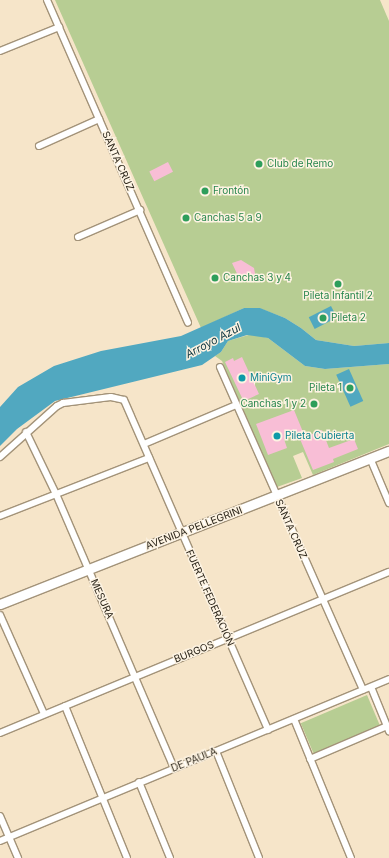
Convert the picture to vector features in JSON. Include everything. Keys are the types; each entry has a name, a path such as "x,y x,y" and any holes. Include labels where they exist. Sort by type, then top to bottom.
{"main road":[{"name":"AVENIDA PELLEGRINI","path":"0,604 389,451"}],"street":[{"name":"SANTA CRUZ","path":"47,0 140,210 188,323"},
{"path":"0,51 59,27"},
{"path":"39,146 99,119"},
{"path":"78,237 140,210"},
{"name":"SANTA CRUZ","path":"220,367 363,690"},
{"name":"FUERTE FEDERACIÓN","path":"26,432 63,402 100,397 117,397 124,400 268,730"},
{"path":"144,444 236,405"},
{"path":"0,457 26,432"},
{"name":"MESURA","path":"26,432 56,494 174,768"},
{"path":"0,516 149,458"},
{"path":"370,458 389,503"},
{"name":"BURGOS","path":"0,733 389,572"},
{"path":"0,615 44,714"},
{"name":"DE PAULA","path":"0,841 389,679"},
{"path":"310,759 388,729 371,687"},
{"path":"64,706 127,858"},
{"path":"294,719 351,858"},
{"path":"216,751 259,858"},
{"path":"140,782 170,858"},
{"path":"0,816 18,858"}],"green space":[{"name":"Club de Remo","path":"55,0 380,0 389,21 389,343 354,346 316,340 285,318 259,308 244,308 201,328"},
{"path":"252,334 268,338 305,366 325,369 389,364 389,444 313,475 303,452 293,456 302,478 277,487 222,361 215,356 221,352 228,341"},
{"path":"367,695 380,725 314,754 301,723"}],"water":[{"name":"Pileta 2","path":"331,306 337,318 315,329 309,317"},
{"name":"Arroyo Azul","path":"244,308 260,308 285,318 316,340 354,346 389,343 389,364 325,369 305,366 268,338 247,335 228,341 221,352 202,365 55,401 17,429 0,446 0,407 18,387 54,366 101,351 181,336"},
{"name":"Pileta 1","path":"349,369 363,401 350,407 336,375"}],"building":[{"path":"168,162 173,172 154,181 149,172"},
{"path":"241,260 254,268 256,279 252,282 244,278 240,280 232,263"},
{"name":"MiniGym","path":"242,357 259,394 246,400 243,400 225,362 233,358 234,361"},
{"name":"Pileta Cubierta","path":"294,410 303,432 284,439 287,448 268,455 256,424"},
{"path":"322,430 329,448 354,439 358,449 333,459 334,462 313,470 300,439"}],"place":[{"name":"Club de Remo","path":"259,164"},
{"name":"Frontón","path":"205,191"},
{"name":"Canchas 5 a 9","path":"186,218"},
{"name":"Canchas 3 y 4","path":"215,278"},
{"name":"Pileta Infantil 2","path":"338,284"},
{"name":"Pileta 2","path":"323,318"},
{"name":"MiniGym","path":"242,378"},
{"name":"Pileta 1","path":"350,388"},
{"name":"Canchas 1 y 2","path":"314,404"},
{"name":"Pileta Cubierta","path":"277,436"}]}
